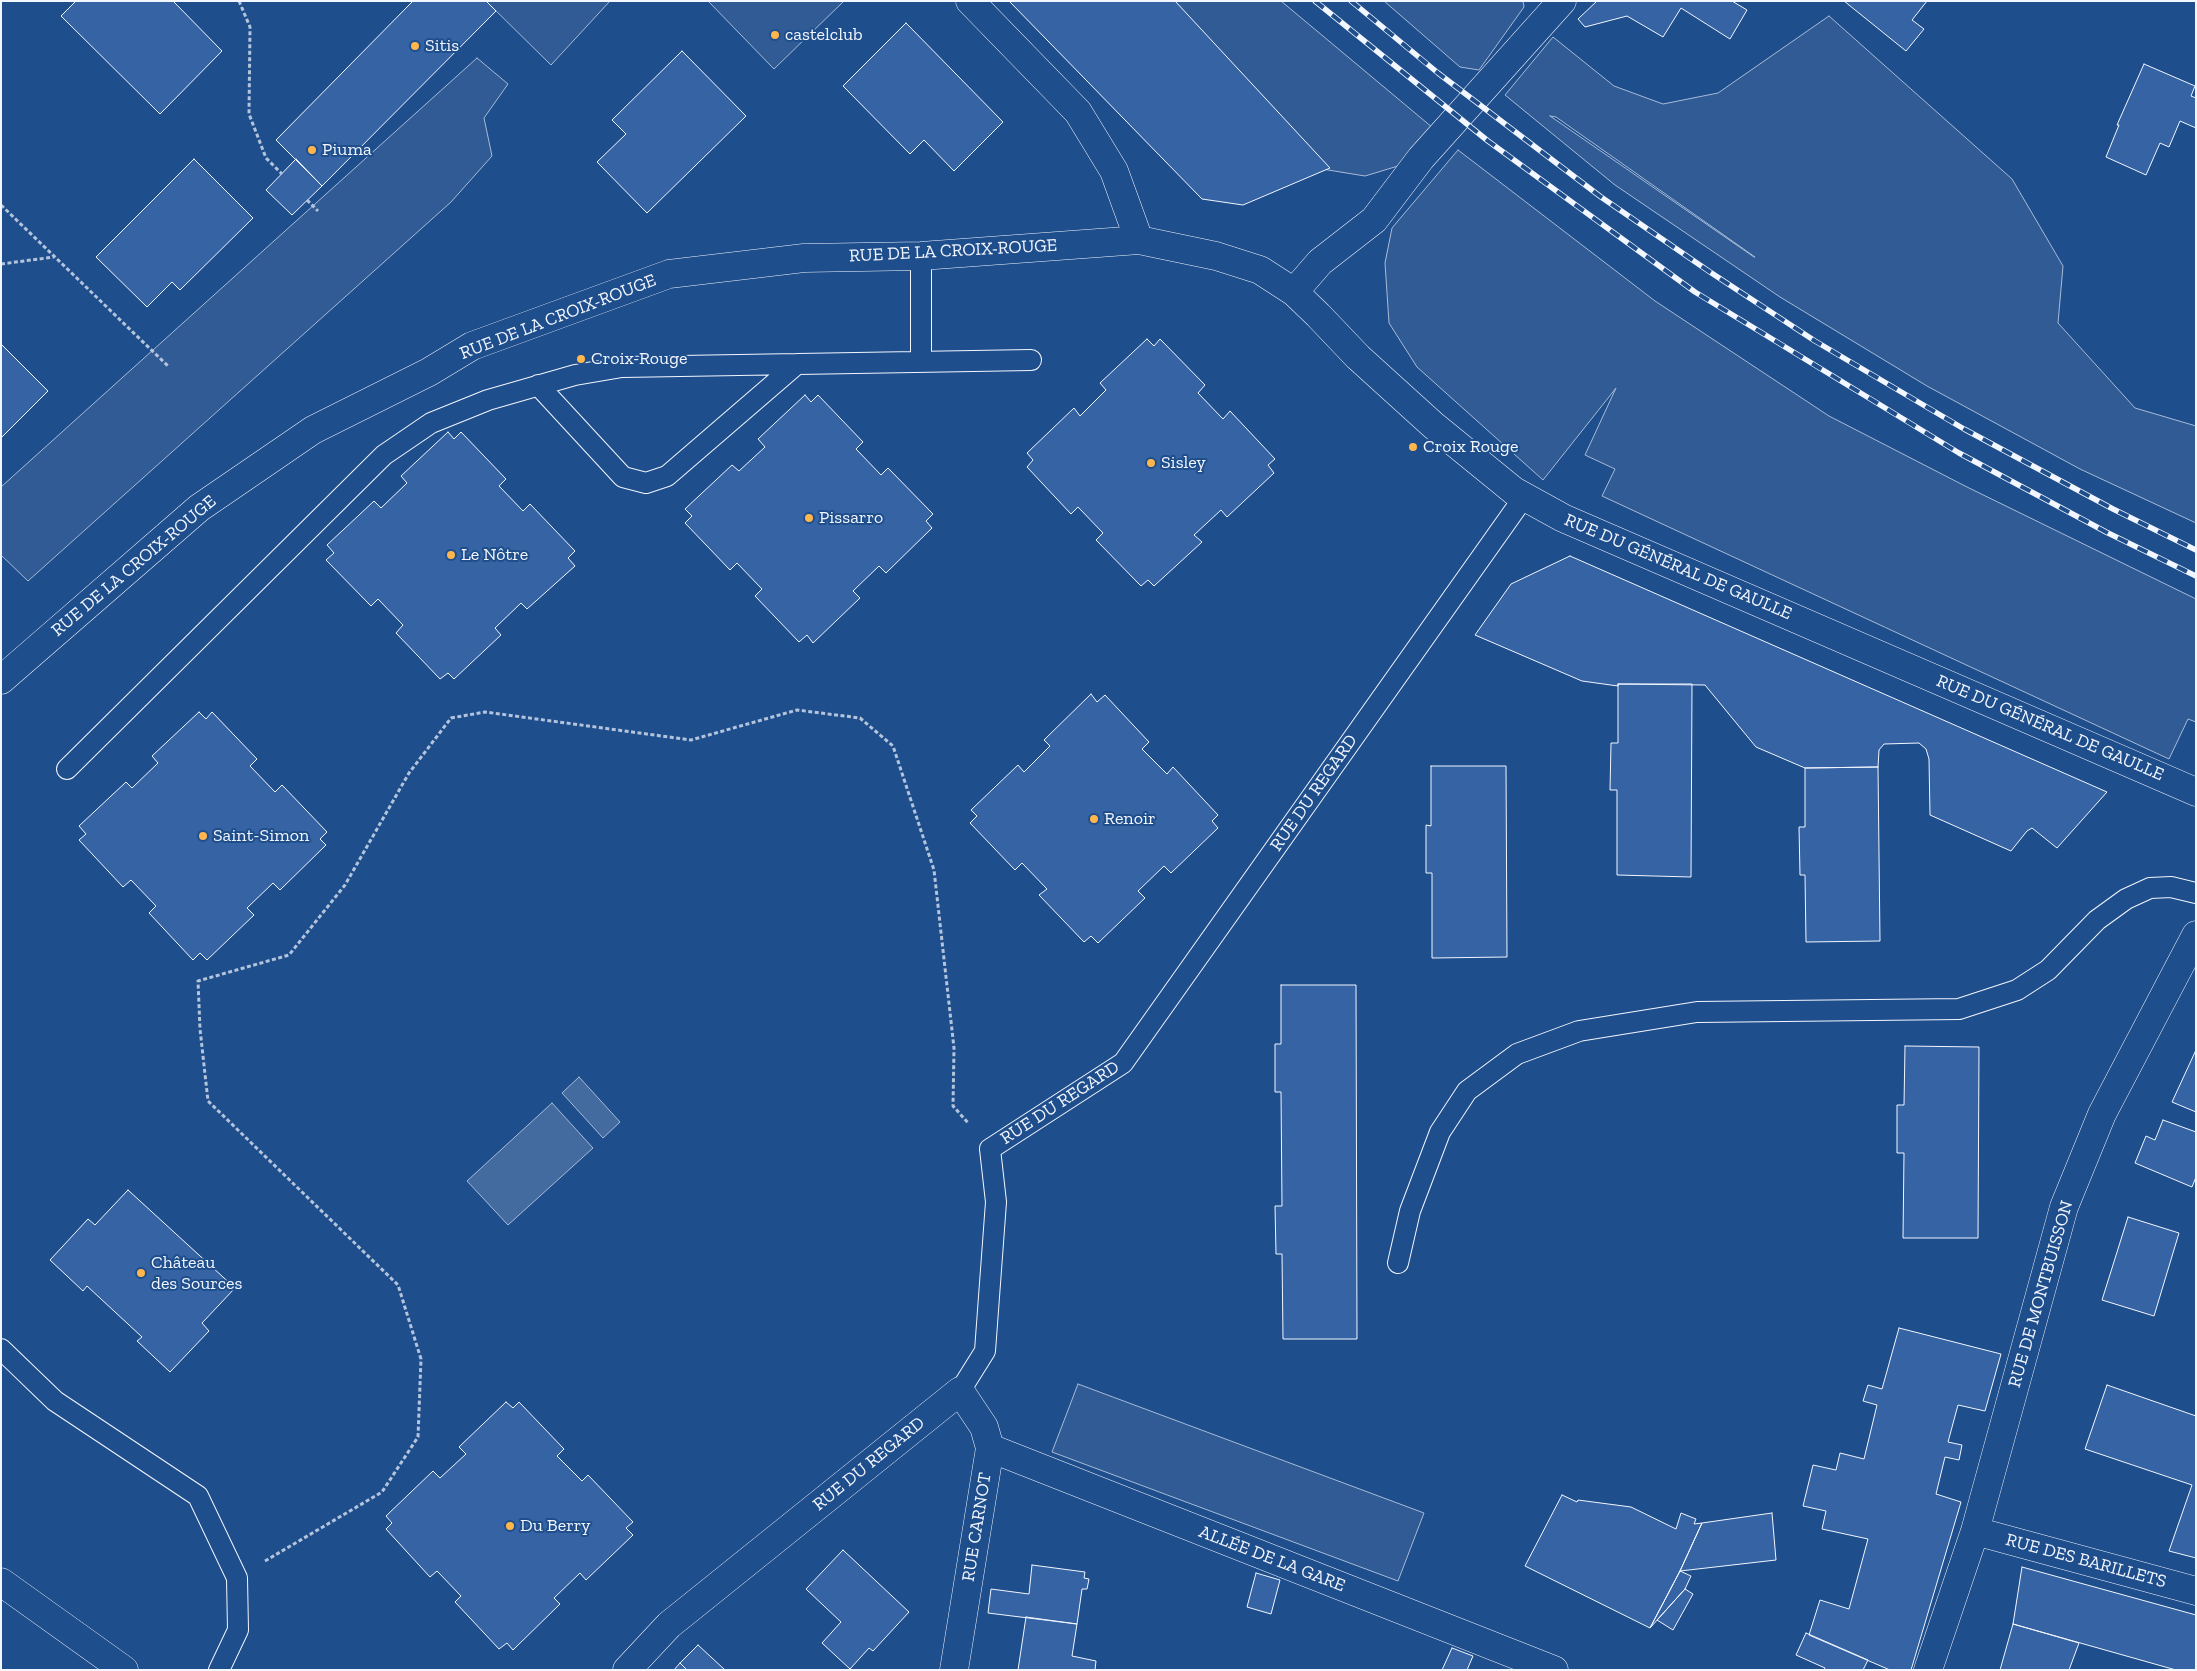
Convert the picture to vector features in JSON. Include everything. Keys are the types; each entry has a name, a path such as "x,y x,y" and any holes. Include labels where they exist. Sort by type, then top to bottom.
{"street":[{"path":"970,1 1078,112 1114,171 1139,240"},
{"path":"1294,292 1320,262 1374,220 1421,158 1562,1"},
{"name":"RUE DE LA CROIX-ROUGE","path":"1,680 199,508 313,430 429,372 472,346 669,274 804,258 921,256 1139,240 1216,256"},
{"name":"RUE DU GÉNÉRAL DE GAULLE","path":"1216,256 1260,270 1294,292 1358,357 1433,425 1524,497 1563,518 2196,792"},
{"name":"RUE DE MONTBUISSON","path":"1928,1670 1975,1531 2064,1207 2102,1114 2196,935"},
{"name":"RUE CARNOT","path":"954,1670 990,1448 984,1427 960,1391"},
{"name":"RUE DU REGARD","path":"627,1670 669,1625 960,1391"},
{"name":"ALLÉE DE LA GARE","path":"990,1448 1554,1670"},
{"name":"RUE DES BARILLETS","path":"1975,1531 2196,1590"},
{"path":"1,1582 124,1670"}],"lane":[{"path":"921,256 921,362"},
{"path":"67,769 384,454 430,423 488,400 538,385 575,375 622,367 1031,360"},
{"path":"538,385 623,477 646,483 667,476 798,364"},
{"name":"RUE DU REGARD","path":"960,1391 985,1351 996,1202 990,1149 1123,1063 1524,497"},
{"path":"1398,1263 1410,1211 1440,1132 1467,1091 1517,1054 1579,1031 1697,1012 1959,1009 2017,990 2048,970 2097,920 2126,899 2150,888 2171,887 2196,893"},
{"path":"1,1349 55,1401 198,1496 236,1578 238,1630 219,1670"}],"path":[{"path":"239,1 250,27 249,114 266,158 282,174"},
{"path":"307,200 318,211"},
{"path":"1,205 169,367"},
{"path":"1,264 54,256"},
{"path":"236,1578 382,1492 418,1437 421,1360 398,1285 208,1101 200,1029 198,981 289,954 345,885 409,773 451,718 485,712 690,740 797,710 860,718 892,746 934,870 954,1048 953,1106 990,1149"}],"shaded area":[{"path":"486,1 610,1 551,65"},
{"name":"castelclub","path":"708,1 844,1 774,69"},
{"path":"1160,1 1281,1 1433,128 1398,166 1365,176 1322,169"},
{"path":"1384,1 1523,1 1524,7 1479,70 1460,67"},
{"path":"1829,16 2012,179 2063,266 2058,323 2135,408 2196,426 2196,523 2080,469 1927,386 1780,297 1615,185 1505,95 1553,37 1614,86 1663,104 1718,93","holes":["1550,116 1556,117 1755,257"]},
{"path":"477,58 508,84 484,118 492,156 451,202 28,581 1,555 1,487"},
{"path":"1458,150 1655,301 1829,416 1967,487 2196,599 2196,722 2188,719 2169,759 1602,496 1615,469 1585,455 1616,388 1543,480 1417,367 1389,323 1385,263 1392,228"},
{"path":"579,1077 620,1122 603,1138 562,1093"},
{"path":"552,1103 593,1148 508,1225 467,1181"},
{"path":"1078,1384 1424,1513 1398,1581 1052,1452"}],"building":[{"path":"76,1 173,1 222,51 160,114 61,16"},
{"path":"413,1 486,1 496,11 322,186 276,140"},
{"path":"1009,1 1175,1 1330,168 1243,205 1202,199"},
{"path":"1597,1 1732,1 1747,10 1730,39 1681,8 1663,37 1627,16 1585,27 1578,19"},
{"path":"1844,1 1927,1 1912,20 1924,29 1906,51"},
{"path":"906,23 1003,122 954,171 924,140 910,154 843,86"},
{"path":"682,51 746,116 647,213 597,162 626,134 612,120"},
{"path":"2144,64 2195,86 2191,96 2196,98 2196,128 2180,121 2169,147 2160,143 2146,175 2106,157 2119,125 2117,125"},
{"path":"194,159 253,218 180,290 172,282 147,307 96,257"},
{"path":"296,159 322,186 292,215 266,190"},
{"name":"Sisley","path":"1147,339 1154,346 1160,339 1205,385 1198,393 1223,419 1230,411 1275,459 1268,465 1274,473 1227,517 1221,510 1194,535 1202,542 1154,586 1148,580 1141,586 1096,540 1103,533 1078,507 1071,514 1027,467 1033,460 1027,453 1074,408 1080,416 1106,390 1100,383"},
{"path":"1,344 48,391 1,438"},
{"name":"Pissarro","path":"805,395 811,402 818,395 863,442 856,449 881,475 888,468 933,514 926,521 932,528 886,573 879,566 853,591 860,598 813,643 807,635 799,642 755,596 762,589 737,563 730,570 685,523 692,516 685,509 732,465 739,471 765,447 758,439"},
{"name":"Le Nôtre","path":"448,432 454,439 461,432 506,479 499,486 523,511 530,504 575,551 568,558 575,566 527,609 521,603 495,628 501,635 454,679 448,673 440,679 396,633 403,625 378,599 371,606 326,560 334,553 327,545 374,501 381,508 407,483 401,476"},
{"path":"1570,556 2107,792 2057,848 2032,828 2027,831 2011,851 1930,815 1929,759 1926,749 1919,743 1884,744 1879,750 1878,767 1805,768 1756,747 1705,685 1618,684 1618,686 1582,681 1475,635 1511,584"},
{"path":"1618,684 1692,684 1691,877 1617,875 1617,790 1610,790 1611,743 1618,743"},
{"name":"Renoir","path":"1091,694 1097,702 1105,695 1149,742 1142,749 1167,774 1173,767 1218,815 1212,821 1218,828 1171,873 1164,866 1138,891 1145,898 1098,943 1091,936 1084,942 1039,895 1047,889 1022,863 1015,870 970,823 977,816 971,810 1018,765 1024,772 1050,746 1044,740"},
{"name":"Saint-Simon","path":"199,712 206,719 212,712 257,759 250,766 275,792 282,785 327,832 320,839 326,845 280,890 273,883 247,908 254,915 207,960 200,953 193,960 149,913 156,906 131,880 123,887 79,840 86,834 79,826 126,782 132,788 158,763 152,756"},
{"path":"1431,766 1506,766 1507,957 1432,958 1432,873 1426,873 1426,825 1431,826"},
{"path":"1878,767 1880,941 1806,942 1805,875 1800,875 1799,827 1805,827 1805,768"},
{"path":"1281,985 1356,985 1357,1339 1283,1339 1282,1254 1276,1254 1275,1206 1282,1206 1281,1092 1275,1092 1275,1044 1281,1044"},
{"path":"1905,1046 1979,1047 1978,1238 1903,1238 1904,1153 1897,1153 1897,1105 1904,1105"},
{"path":"2196,1050 2196,1112 2172,1102"},
{"path":"2163,1120 2196,1132 2196,1177 2192,1187 2135,1163 2146,1136 2155,1140"},
{"name":"Château des Sources","path":"128,1190 235,1288 202,1323 209,1331 170,1372 137,1341 142,1337 87,1286 83,1291 50,1260 88,1219 95,1225"},
{"path":"2128,1217 2179,1233 2154,1316 2102,1300"},
{"path":"1899,1328 2001,1354 1985,1411 1958,1405 1948,1442 1962,1445 1959,1460 1945,1457 1936,1494 1961,1502 1911,1670 1890,1670 1809,1635 1820,1600 1849,1609 1868,1539 1822,1529 1826,1511 1803,1506 1813,1465 1836,1470 1840,1453 1864,1459 1877,1405 1863,1401 1868,1385 1882,1389"},
{"path":"2107,1385 2196,1416 2196,1558 2169,1551 2192,1485 2085,1449"},
{"name":"Du Berry","path":"506,1402 513,1408 519,1402 564,1449 557,1456 582,1481 588,1475 633,1522 626,1528 633,1535 586,1580 580,1573 554,1598 560,1604 513,1650 507,1643 499,1649 455,1602 461,1596 437,1571 430,1577 386,1529 392,1523 386,1516 433,1471 440,1478 466,1454 459,1447"},
{"path":"1562,1495 1577,1502 1578,1500 1631,1507 1676,1529 1681,1513 1696,1519 1694,1524 1702,1523 1680,1571 1650,1628 1525,1566"},
{"path":"1772,1513 1776,1560 1680,1571 1702,1523"},
{"path":"843,1550 909,1612 873,1651 869,1648 850,1669 822,1643 841,1622 806,1589"},
{"path":"1032,1565 1085,1572 1084,1578 1089,1579 1087,1589 1082,1589 1077,1624 988,1613 991,1589 1029,1594"},
{"path":"2022,1567 2196,1615 2196,1670 2176,1670 2013,1624"},
{"path":"1680,1571 1691,1576 1685,1589 1650,1628"},
{"path":"1256,1573 1280,1580 1271,1614 1247,1607"},
{"path":"1685,1589 1693,1594 1673,1630 1657,1620"},
{"path":"1026,1617 1077,1624 1072,1656 1096,1661 1095,1670 1018,1670"},
{"path":"2013,1624 2079,1643 2069,1670 2000,1670"},
{"path":"1806,1633 1868,1660 1863,1670 1824,1670 1825,1668 1796,1655"},
{"path":"698,1645 725,1670 687,1670 680,1663"},
{"path":"1452,1648 1473,1656 1467,1670 1442,1670"},
{"path":"680,1663 687,1670 674,1670"}],"railway":[{"path":"1315,1 1488,141 1695,292 1959,453 2106,532 2196,576"},
{"path":"1351,1 1438,73 1601,197 1815,341 1964,429 2113,509 2196,550"}],"place":[{"name":"castelclub","path":"775,35"},
{"name":"Sitis","path":"415,46"},
{"name":"Piuma","path":"312,150"},
{"name":"Croix-Rouge","path":"581,359"},
{"name":"Croix Rouge","path":"1413,447"},
{"name":"Sisley","path":"1151,463"},
{"name":"Pissarro","path":"809,518"},
{"name":"Le Nôtre","path":"451,555"},
{"name":"Renoir","path":"1094,819"},
{"name":"Saint-Simon","path":"203,836"},
{"name":"Château des Sources","path":"141,1273"},
{"name":"Du Berry","path":"510,1526"}]}
